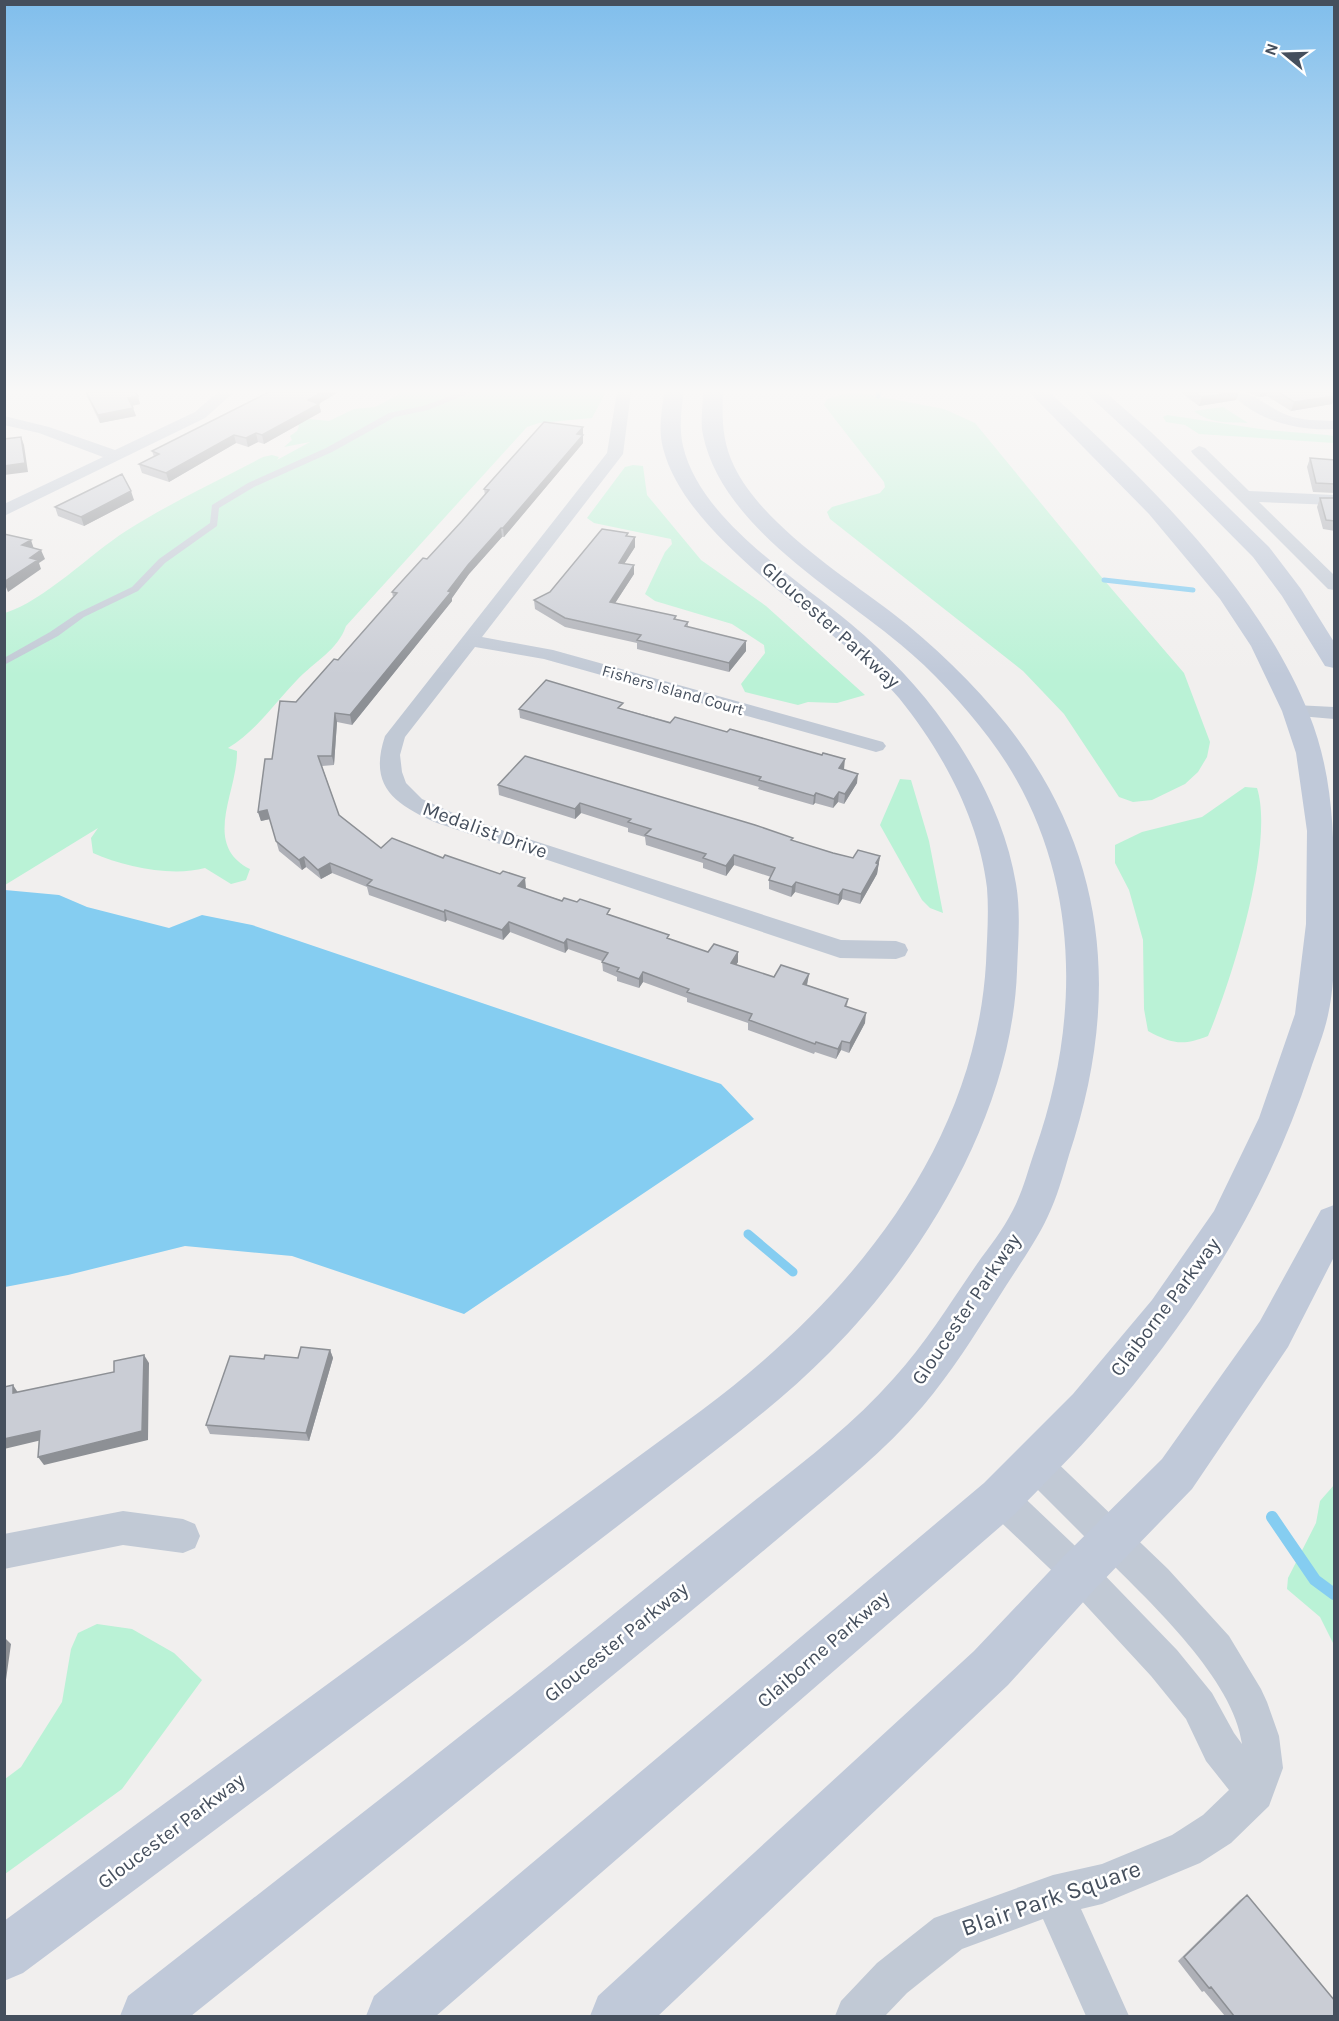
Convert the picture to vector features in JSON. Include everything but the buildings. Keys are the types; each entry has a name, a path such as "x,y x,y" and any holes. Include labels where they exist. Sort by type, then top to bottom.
{"main road":[{"name":"Gloucester Parkway","path":"4,1954 597,1516 772,1380 828,1327 869,1281 929,1198 962,1133 990,1050 999,1011 1004,955 1002,885 980,810 960,765 939,731 885,668 733,538 690,486"},
{"name":"Gloucester Parkway","path":"148,2016 662,1606 851,1449 908,1392 980,1293 1030,1214 1068,1109 1083,1023 1083,970 1076,908 1058,839 1029,776 982,710 914,643 765,522 735,486"},
{"name":"Claiborne Parkway","path":"394,2016 1000,1498 1088,1408 1166,1312 1227,1222 1280,1108 1311,1014 1322,924 1321,831 1310,753 1295,711 1263,646 1229,595 1157,508 1136,486"},
{"path":"1194,486 1260,552 1293,594 1335,661"},
{"path":"618,2016 991,1668 1079,1573 1177,1474 1274,1334 1335,1221"}],"street":[{"path":"4,511 54,486"},
{"name":"Medalist Drive","path":"590,486 395,736 389,755 396,786 414,804 444,818 840,949 896,950"},
{"path":"1235,486 1335,585"},
{"path":"1245,496 1335,500"},
{"name":"Fishers Island Court","path":"469,640 546,654 876,746"},
{"path":"1295,711 1335,713"},
{"name":"Blair Park Square","path":"856,2016 892,1978 949,1933 1053,1895 1102,1884 1186,1850 1217,1829 1255,1792 1264,1768 1260,1736 1248,1702 1216,1649 1114,1540 1034,1463"},
{"path":"1000,1498 1079,1573 1164,1664 1199,1706 1220,1747 1255,1792"},
{"path":"4,1552 123,1528 183,1536"},
{"path":"1053,1895 1108,2016"}],"lane":[{"path":"4,662 81,615 135,590 162,561 214,524 215,507 251,486"}],"green space":[{"path":"205,486 473,486 346,626 331,649 297,680 257,725 228,748 237,751 226,816 227,846 235,858 250,869 246,880 231,884 205,868 192,871 163,871 119,863 93,853 91,838 98,828 5,885 5,613 20,607 51,588 126,531"},
{"path":"611,486 646,486 647,495 701,560 766,606 865,695 837,703 808,702 798,705 745,692 741,684 765,653 764,645 732,624 655,601 645,594 665,552 672,544 671,539 594,523 587,518"},
{"path":"1027,486 1184,673 1210,742 1207,757 1198,772 1185,784 1152,800 1133,802 1119,797 1064,714 1023,671 830,519 827,512 832,507 880,493 885,487"},
{"path":"900,779 911,780 929,841 943,913 930,908 922,900 880,825"},
{"path":"1245,787 1257,788 1261,813 1260,843 1248,913 1228,982 1208,1036 1184,1042 1164,1039 1148,1031 1144,1009 1143,940 1129,890 1115,863 1115,845 1142,832 1202,817"},
{"path":"1334,1485 1334,1645 1320,1617 1287,1589 1288,1578 1316,1523 1320,1501"},
{"path":"97,1624 132,1629 174,1653 202,1680 122,1789 5,1874 5,1779 21,1767 62,1702 71,1649 78,1633"}],"water":[{"path":"5,890 59,895 87,907 169,928 202,915 252,925 721,1084 754,1119 464,1314 292,1256 185,1246 68,1275 5,1287"}],"waterway":[{"path":"1104,580 1193,590"},
{"path":"748,1234 793,1272"},
{"path":"1272,1517 1315,1580 1334,1594"}]}
